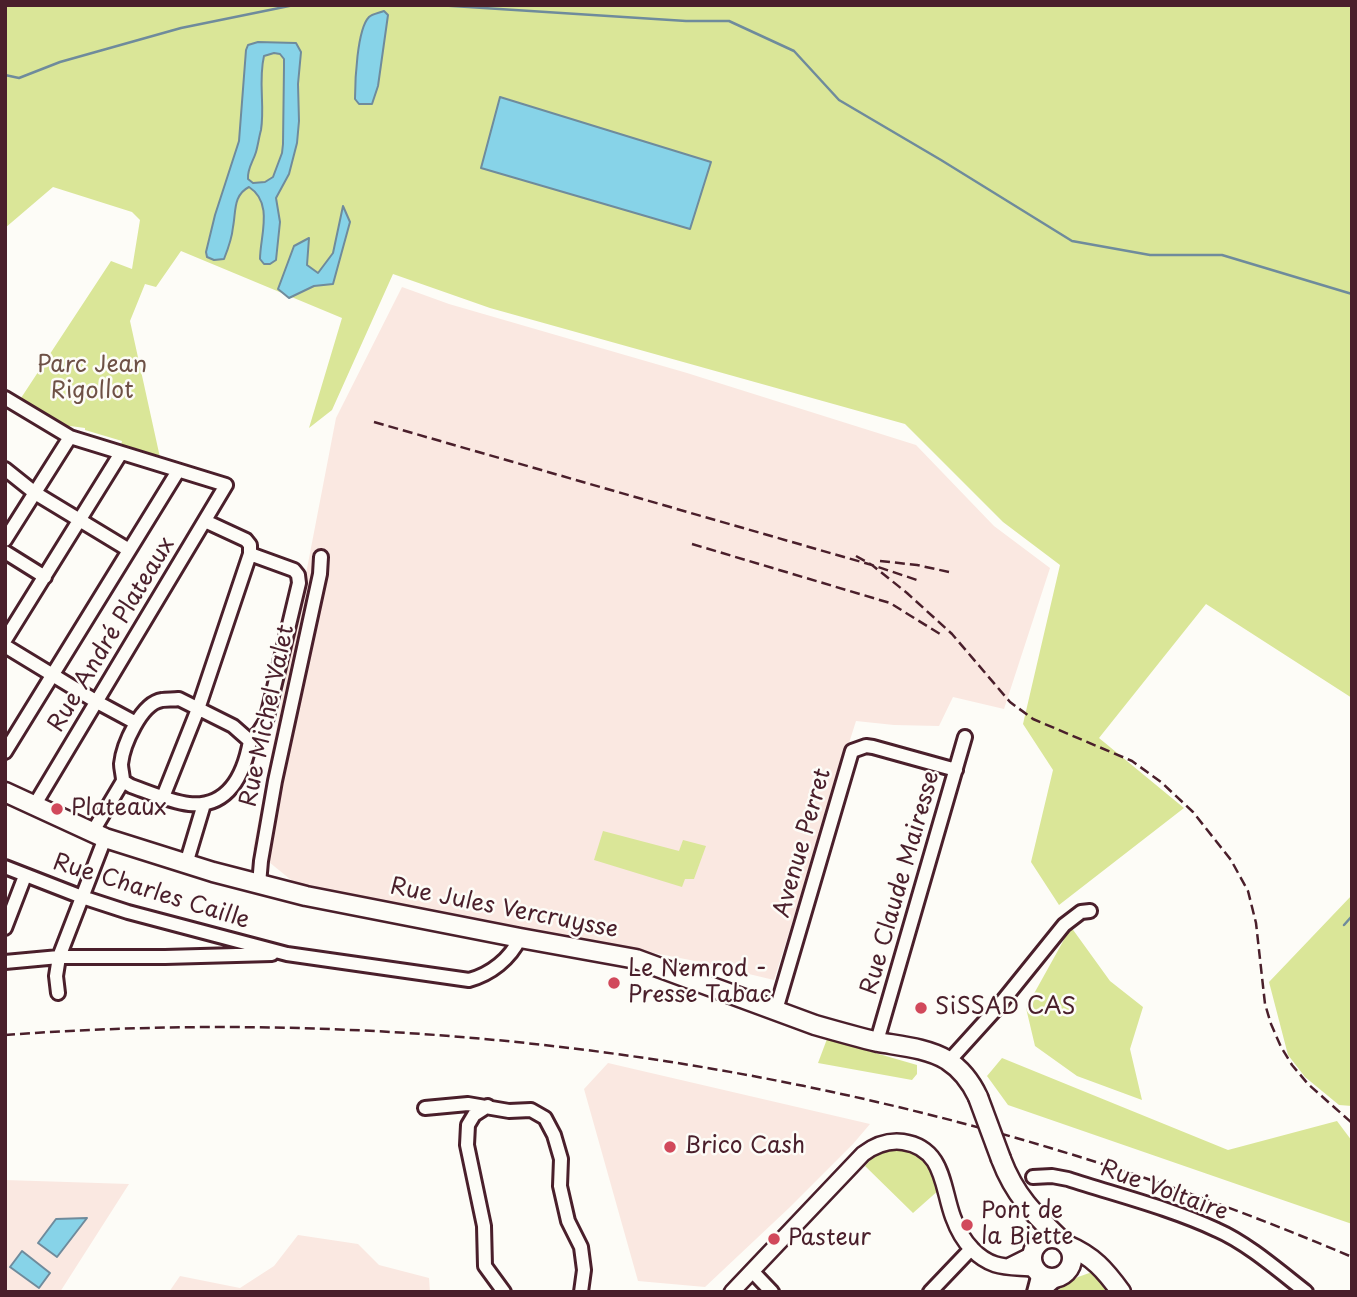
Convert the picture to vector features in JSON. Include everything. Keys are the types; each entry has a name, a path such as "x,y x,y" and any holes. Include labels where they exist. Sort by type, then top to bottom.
{"main road":[{"name":"Rue Jules Vercruysse","path":"5,792 98,835 186,864 306,896 636,959 815,1025 932,1053 949,1061 967,1078 978,1097 1013,1186 1033,1214 1064,1243 1082,1251 1099,1264 1116,1284"},
{"path":"1033,1214 1036,1261 1048,1278 1088,1269 1098,1271 1116,1284"},
{"path":"1036,1261 1040,1242 1050,1238 1064,1243 1072,1256 1072,1262 1062,1275"}],"street":[{"path":"5,398 69,438 178,471 5,752"},
{"path":"5,540 69,438"},
{"path":"7,634 121,453"},
{"path":"5,470 35,493 129,550"},
{"name":"Rue André Plateaux","path":"34,806 226,485 178,471"},
{"path":"163,797 198,709 250,554 250,545 246,540 205,522"},
{"path":"5,552 45,577"},
{"path":"123,780 131,786 188,804 204,804 223,796 234,785 247,761 250,741 266,722 299,583 294,570 250,554"},
{"name":"Rue Michel Valet","path":"259,884 275,781 320,574 321,557"},
{"path":"5,646 96,702 136,723"},
{"path":"58,993 56,976 59,957 82,897 98,835 123,780 121,764 136,723 146,710 159,700 179,699 233,726 250,741"},
{"name":"Rue Claude Mairesse","path":"877,1041 965,737"},
{"name":"Avenue Perret","path":"776,1010 852,751 866,746 873,747 956,770"},
{"path":"186,864 204,804"},
{"name":"Rue Charles Caille","path":"5,867 128,912 287,954"},
{"path":"5,928 25,876"},
{"path":"949,1061 997,1008 1063,925 1081,912 1090,911"},
{"path":"5,962 59,957 287,954 470,979 482,976 503,961 520,938"},
{"path":"425,1108 468,1104 509,1111 531,1110 545,1118 554,1135 561,1159 560,1186 568,1220 581,1247 584,1270 581,1292"},
{"path":"488,1106 474,1115 468,1125 467,1145 484,1226 485,1266 504,1292"},
{"path":"732,1292 859,1158 874,1147 886,1143 904,1143 920,1148 930,1155 940,1170 956,1225 971,1249 992,1265 1009,1266 1036,1261 1034,1292"},
{"name":"Rue Voltaire","path":"1033,1177 1068,1179 1219,1231 1306,1292"},
{"path":"930,1292 971,1249"},
{"path":"752,1271 772,1292"},
{"path":"1042,1292 1062,1275"}],"shaded area":[{"path":"402,287 449,304 687,373 916,445 994,526 1050,568 1004,709 953,697 939,726 856,721 774,980 690,960 296,884 253,849 336,418"},
{"path":"608,1063 870,1124 789,1208 705,1287 638,1281 584,1089"},
{"path":"5,1180 129,1184 60,1292 5,1292"},
{"path":"298,1235 358,1244 379,1265 429,1278 430,1292 169,1292 180,1276 240,1288 274,1266"}],"green space":[{"name":"Parc Jean Rigollot","path":"6,5 1352,5 1352,698 1206,604 1099,738 1184,808 1059,905 1031,862 1053,770 1023,724 1060,565 1003,522 905,424 490,308 393,274 332,410 309,428 342,318 181,251 156,287 145,284 130,321 161,462 120,449 122,441 85,428 70,426 64,430 21,398 111,261 132,269 140,220 132,212 53,187 5,228"},
{"path":"603,831 679,851 683,840 706,846 694,879 685,879 682,887 594,860"},
{"path":"1352,895 1352,1106 1339,1105 1305,1077 1288,1055 1269,982"},
{"path":"1071,927 1110,981 1143,1007 1130,1049 1142,1100 1077,1076 1035,1046 1026,1008"},
{"path":"827,1039 917,1065 917,1074 912,1080 818,1063"},
{"path":"1002,1058 1228,1150 1337,1121 1352,1141 1352,1224 1008,1105 987,1076"},
{"path":"892,1147 913,1151 925,1158 940,1189 913,1213 865,1166 874,1156"},
{"path":"1095,1271 1113,1292 1055,1292 1078,1277"}],"water":[{"path":"384,11 388,15 378,86 372,104 359,104 355,99 362,32 369,17"},
{"path":"258,42 296,43 301,52 297,143 289,174 276,198 280,222 276,260 270,264 264,264 260,259 263,211 257,194 249,187 238,199 232,235 224,259 214,260 207,257 206,252 239,141 248,45","holes":["280,54 284,59 282,153 273,177 265,182 253,183 248,179 248,175 261,130 264,56"]},
{"path":"500,97 711,162 690,229 481,168"},
{"path":"343,206 350,222 333,284 314,286 289,298 278,289 294,246 309,238 307,265 318,273 333,253"},
{"path":"87,1218 57,1257 38,1243 56,1219"},
{"path":"22,1251 50,1273 39,1288 10,1267"}],"waterway":[{"path":"5,75 19,78 60,62 181,28 294,5"},
{"path":"437,5 686,21 729,21 794,51 839,100 1072,241 1150,255 1222,255 1352,294"},
{"path":"1344,925 1352,916"}],"railway":[{"path":"374,422 920,581"},
{"path":"692,544 890,603 940,634"},
{"path":"856,556 872,565 907,593 952,634 1010,702 1033,719 1132,761 1161,782 1193,812 1231,860 1248,891 1256,923 1265,1004 1281,1047 1308,1084 1352,1123"},
{"path":"880,561 949,572"},
{"path":"5,1035 178,1027 350,1030 522,1043 692,1065 861,1098 1027,1141 1191,1194 1352,1257"}],"place":[{"name":"Plateaux","path":"57,809"},
{"name":"Le Nemrod - Presse Tabac","path":"614,983"},
{"name":"SiSSAD CAS","path":"921,1008"},
{"name":"Brico Cash","path":"670,1147"},
{"name":"Pont de la Biette","path":"967,1225"},
{"name":"Pasteur","path":"774,1239"}]}
